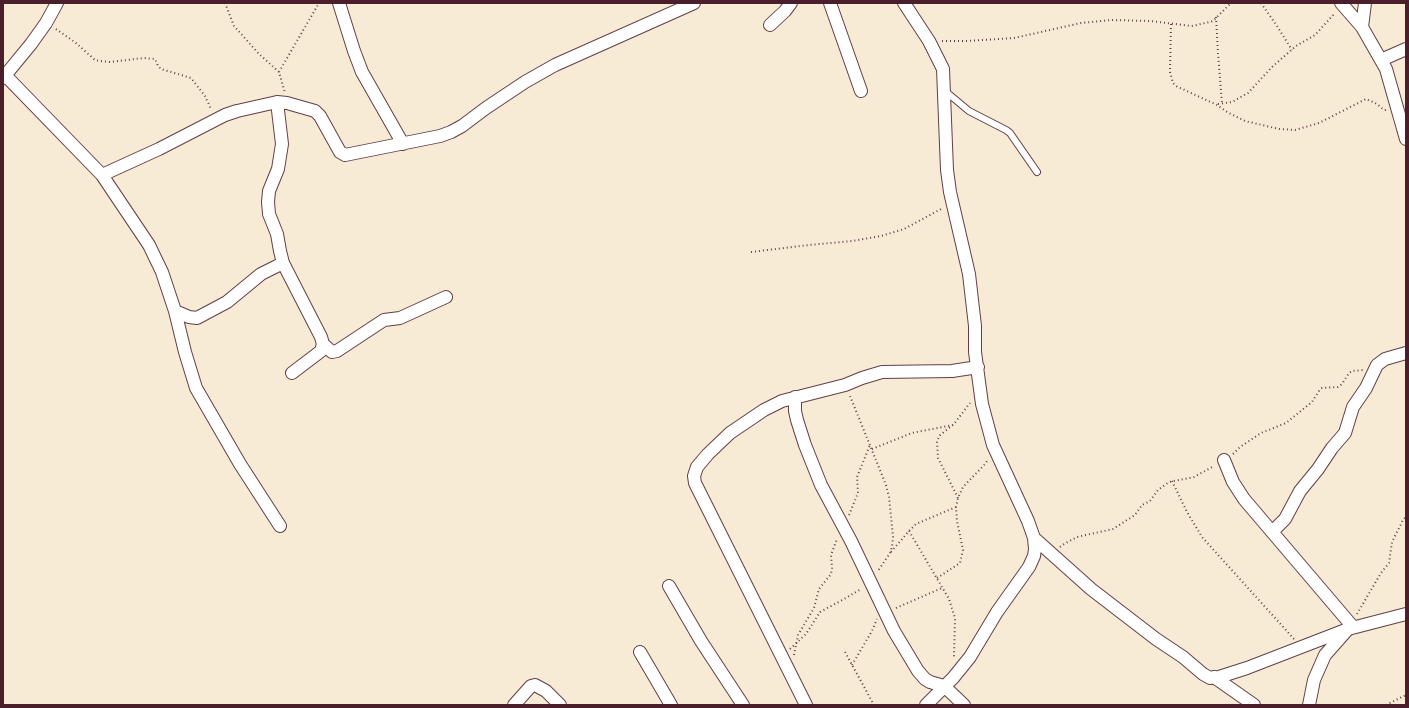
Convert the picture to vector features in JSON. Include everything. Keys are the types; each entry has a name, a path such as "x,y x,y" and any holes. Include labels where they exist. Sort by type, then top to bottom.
{"street":[{"path":"57,3 46,23 31,44 4,76 102,175 149,245 162,272 175,311 196,388 240,464 280,526"},
{"path":"340,3 360,68 403,144"},
{"path":"102,175 159,149 216,119 237,111 282,102 314,111 320,116 340,152 345,155 403,144 451,132 525,82 555,65 694,3"},
{"path":"770,25 779,18 792,3"},
{"path":"830,3 862,90"},
{"path":"904,3 929,40 943,69 947,170 952,203 969,274 980,388 986,421 993,445 1028,521 1034,538 1034,556 1030,567 997,612 970,657 953,678 926,705"},
{"path":"1362,27 1365,3"},
{"path":"1340,5 1362,27 1386,70 1398,110 1404,123 1406,139"},
{"path":"1381,60 1406,49"},
{"path":"282,102 282,144 278,169 270,191 268,207 277,234 283,263 321,337 323,344 332,352 337,351 384,320 400,318 446,297"},
{"path":"175,311 197,318 227,302 261,274 283,263"},
{"path":"292,373 320,351 323,344"},
{"path":"1272,532 1285,519 1300,491 1345,433 1353,407 1366,388 1377,365 1385,359 1406,353"},
{"path":"806,705 695,484 694,476 697,468 708,454 730,433 764,410 782,401 845,385 882,372 952,371 978,367"},
{"path":"795,397 795,411 797,420 805,445 821,484 894,631 922,676 930,682 944,686 964,705"},
{"path":"1224,460 1239,492 1351,627"},
{"path":"1034,538 1091,589 1210,678 1247,668 1351,627 1406,614"},
{"path":"669,586 701,641 742,705"},
{"path":"1309,705 1314,680 1325,655 1351,627"},
{"path":"640,652 671,705"},
{"path":"1214,677 1254,705"},
{"path":"514,705 531,686 536,685 546,691 560,705"}],"lane":[{"path":"944,91 969,110 1010,133 1037,172"}],"path":[{"path":"225,3 234,26 259,54 279,72 284,86 282,102"},
{"path":"279,72 319,3"},
{"path":"929,40 966,41 1014,38 1081,23 1111,20 1150,21 1192,26 1208,23 1231,3"},
{"path":"1261,3 1278,26 1292,50"},
{"path":"1217,104 1232,102 1248,93 1272,67 1292,50 1315,35 1340,5"},
{"path":"1216,17 1222,104"},
{"path":"46,23 76,43 95,60 110,62 144,58 155,59 161,70 191,78 205,96 216,119"},
{"path":"1171,24 1170,72 1173,83 1176,86 1217,104 1227,112 1245,121 1287,131 1295,130 1319,123 1366,99 1377,104 1384,110 1398,110"},
{"path":"751,252 852,241 881,236 904,229 952,203"},
{"path":"845,385 886,485 889,497 893,537 890,553"},
{"path":"958,498 938,458 936,449 939,436 954,424 980,388"},
{"path":"872,449 912,433 954,424"},
{"path":"790,674 798,635 814,608 819,589 831,574 831,555 858,492 857,477 870,445"},
{"path":"937,578 960,563 963,550 957,521 956,507 958,498 963,487 986,463 993,445"},
{"path":"1172,481 1187,512 1202,537 1301,647"},
{"path":"795,644 806,634 820,612 871,582 890,553 909,531 924,520 956,507"},
{"path":"1351,627 1376,580 1389,563 1392,542 1406,516"},
{"path":"909,531 949,599 955,618 954,657"},
{"path":"852,665 872,631 883,608 942,588"},
{"path":"845,652 874,705"},
{"path":"1386,705 1406,695"}]}
